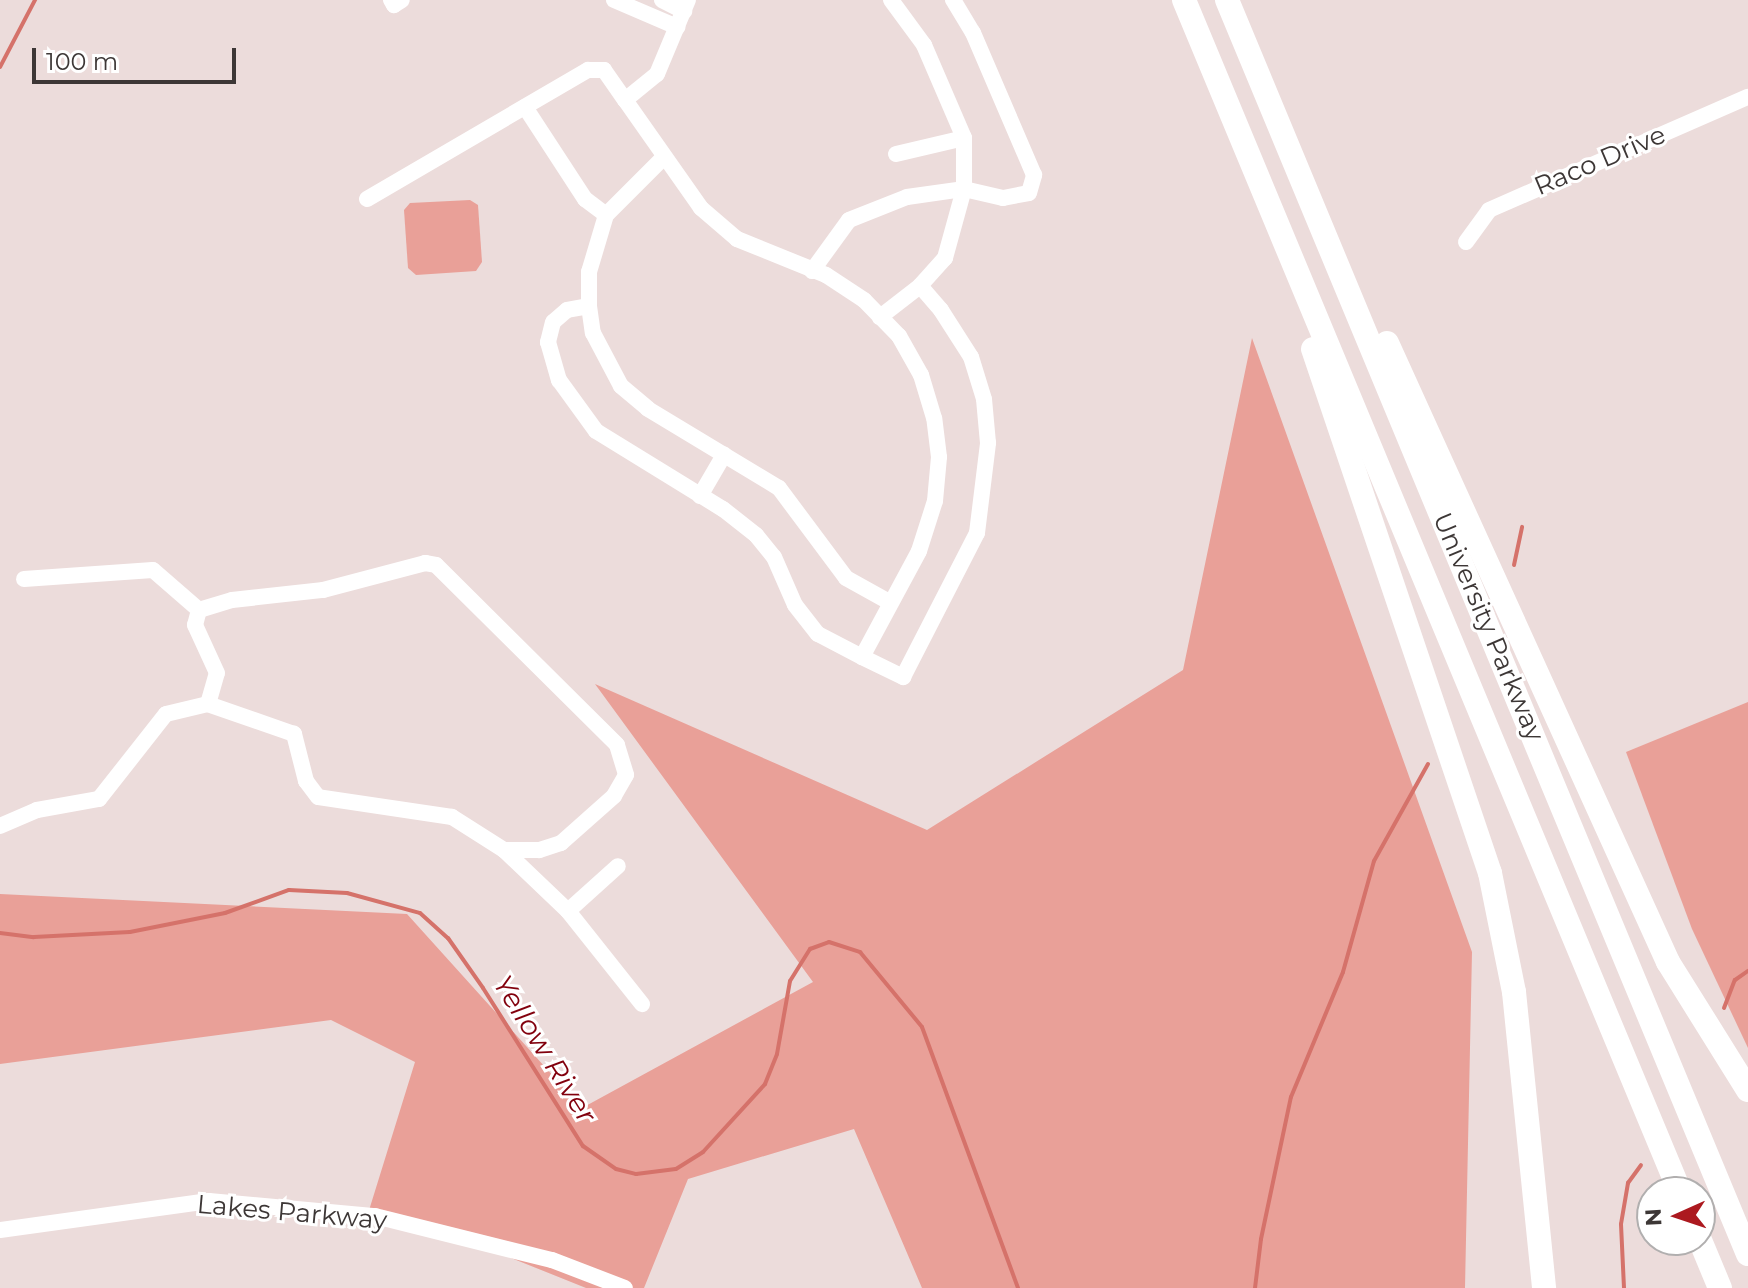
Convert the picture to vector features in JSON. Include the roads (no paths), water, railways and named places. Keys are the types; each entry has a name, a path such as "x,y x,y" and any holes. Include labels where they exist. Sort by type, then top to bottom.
{"highway":[{"name":"University Parkway","path":"1184,0 1673,1176"},
{"name":"University Parkway","path":"1227,0 1748,1254"},
{"path":"1272,108 1310,167 1668,962 1748,1090"},
{"path":"1278,228 1303,319 1490,873 1514,992 1544,1288"},
{"path":"1707,1256 1720,1288"}],"street":[{"path":"391,0 394,5 402,0"},
{"path":"614,0 677,27"},
{"path":"625,100 657,74 686,5 662,0"},
{"path":"880,317 920,286 945,258 964,189 964,138 924,45 891,0"},
{"path":"812,271 849,220 907,197 964,189 1003,198 1029,193 1034,175 973,33 953,0"},
{"path":"367,199 588,70 604,70 701,208 737,239 812,271 864,300 899,336 921,375 939,457 935,501 923,538 862,657"},
{"name":"Raco Drive","path":"1466,242 1489,210 1748,97"},
{"path":"525,107 585,199 606,215"},
{"path":"896,154 964,138"},
{"path":"663,158 606,215 589,272 593,333 621,386 648,409 779,488 846,578 891,603"},
{"path":"589,306 567,310 553,322 548,342 567,393 596,431 756,535 774,557 795,605 818,634 903,677 965,564 985,491 984,399 971,357 920,286"},
{"path":"700,496 724,455"},
{"path":"199,610 371,580 404,566 436,565 617,745 626,775 614,796 561,843 539,850 504,850"},
{"path":"24,579 153,570 199,610"},
{"path":"199,610 195,625 217,673 205,703"},
{"path":"0,826 37,810 99,799 166,714 205,703 294,734 306,781 318,797 452,817 504,850 568,911 642,1004"},
{"path":"568,911 618,866"},
{"name":"Lakes Parkway","path":"0,1230 209,1201 375,1216 552,1260 625,1288"}],"waterway":[{"path":"0,67 35,0"},
{"path":"1514,565 1522,527"},
{"path":"1255,1288 1261,1239 1291,1097 1343,972 1374,861 1428,764"},
{"name":"Yellow River","path":"0,933 34,937 130,932 225,913 289,890 347,893 420,913 448,938 483,988 583,1146 616,1169 636,1174 676,1169 703,1152 765,1084 777,1054 790,981 810,949 829,942 860,952 922,1027 1018,1288"},
{"path":"1724,1008 1735,980 1748,971"},
{"path":"1624,1288 1621,1224 1628,1183 1641,1165"}]}
